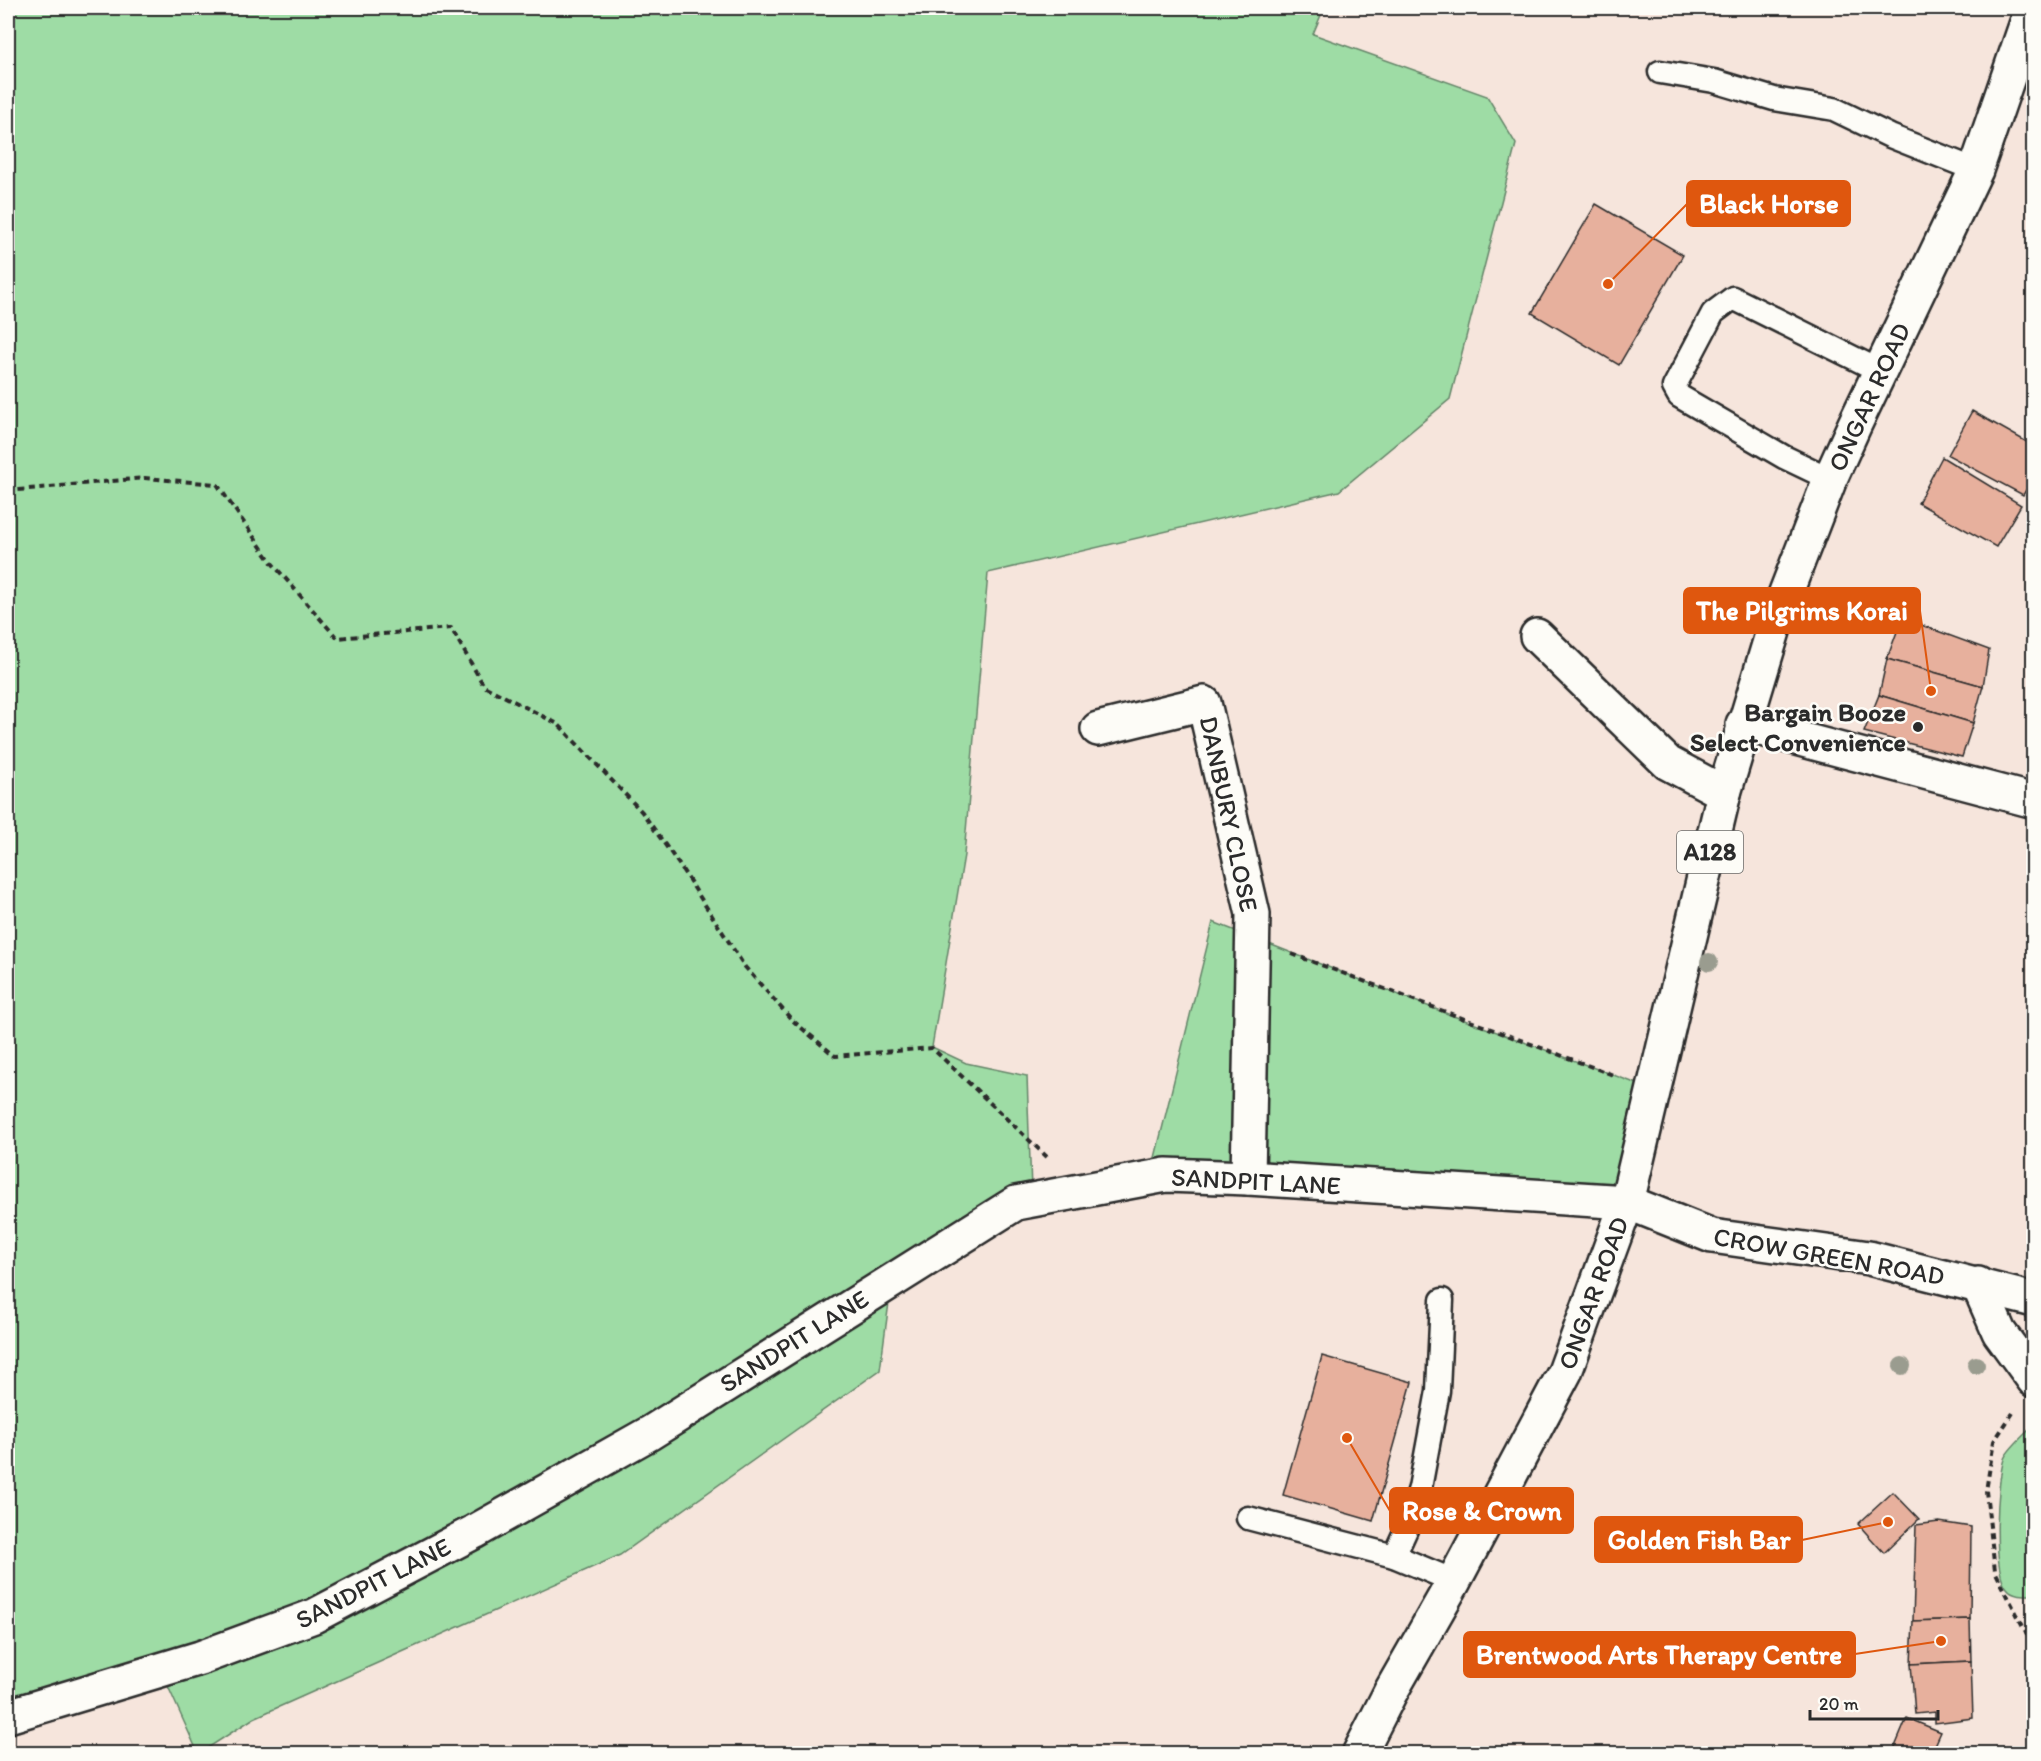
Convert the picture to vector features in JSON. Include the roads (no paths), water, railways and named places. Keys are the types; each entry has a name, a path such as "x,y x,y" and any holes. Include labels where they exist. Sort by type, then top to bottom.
{"street":[{"name":"ONGAR ROAD","path":"1359,1754 1390,1693 1455,1581 1566,1372 1627,1202 1724,793 1743,724 1780,608 1830,479 1976,170 2032,8"},
{"path":"1538,636 1668,763 1724,793"},
{"name":"DANBURY CLOSE","path":"1098,729 1204,703 1253,914 1248,1178"},
{"path":"1743,724 2034,801"},
{"name":"SANDPIT LANE","path":"8,1716 200,1658 314,1616 474,1532 650,1433 1016,1203 1166,1175 1627,1202"},
{"name":"CROW GREEN ROAD","path":"1627,1202 1713,1236 1869,1258 2034,1300"},
{"path":"1978,1284 1999,1332 2034,1380"}],"lane":[{"path":"1660,72 1714,81 1774,99 1834,109 1976,170"},
{"path":"1830,479 1784,457 1679,396 1674,387 1713,313 1732,298 1880,371"},
{"path":"1394,1556 1409,1523 1420,1488 1438,1391 1442,1300"},
{"path":"1248,1518 1394,1556 1455,1581"}],"place":[{"name":"Black Horse","path":"1608,284"},
{"name":"The Pilgrims Korai","path":"1931,691"},
{"name":"Bargain Booze Select Convenience","path":"1918,727"},
{"name":"Rose & Crown","path":"1347,1438"},
{"name":"Golden Fish Bar","path":"1888,1522"},
{"name":"Brentwood Arts Therapy Centre","path":"1941,1641"}]}
